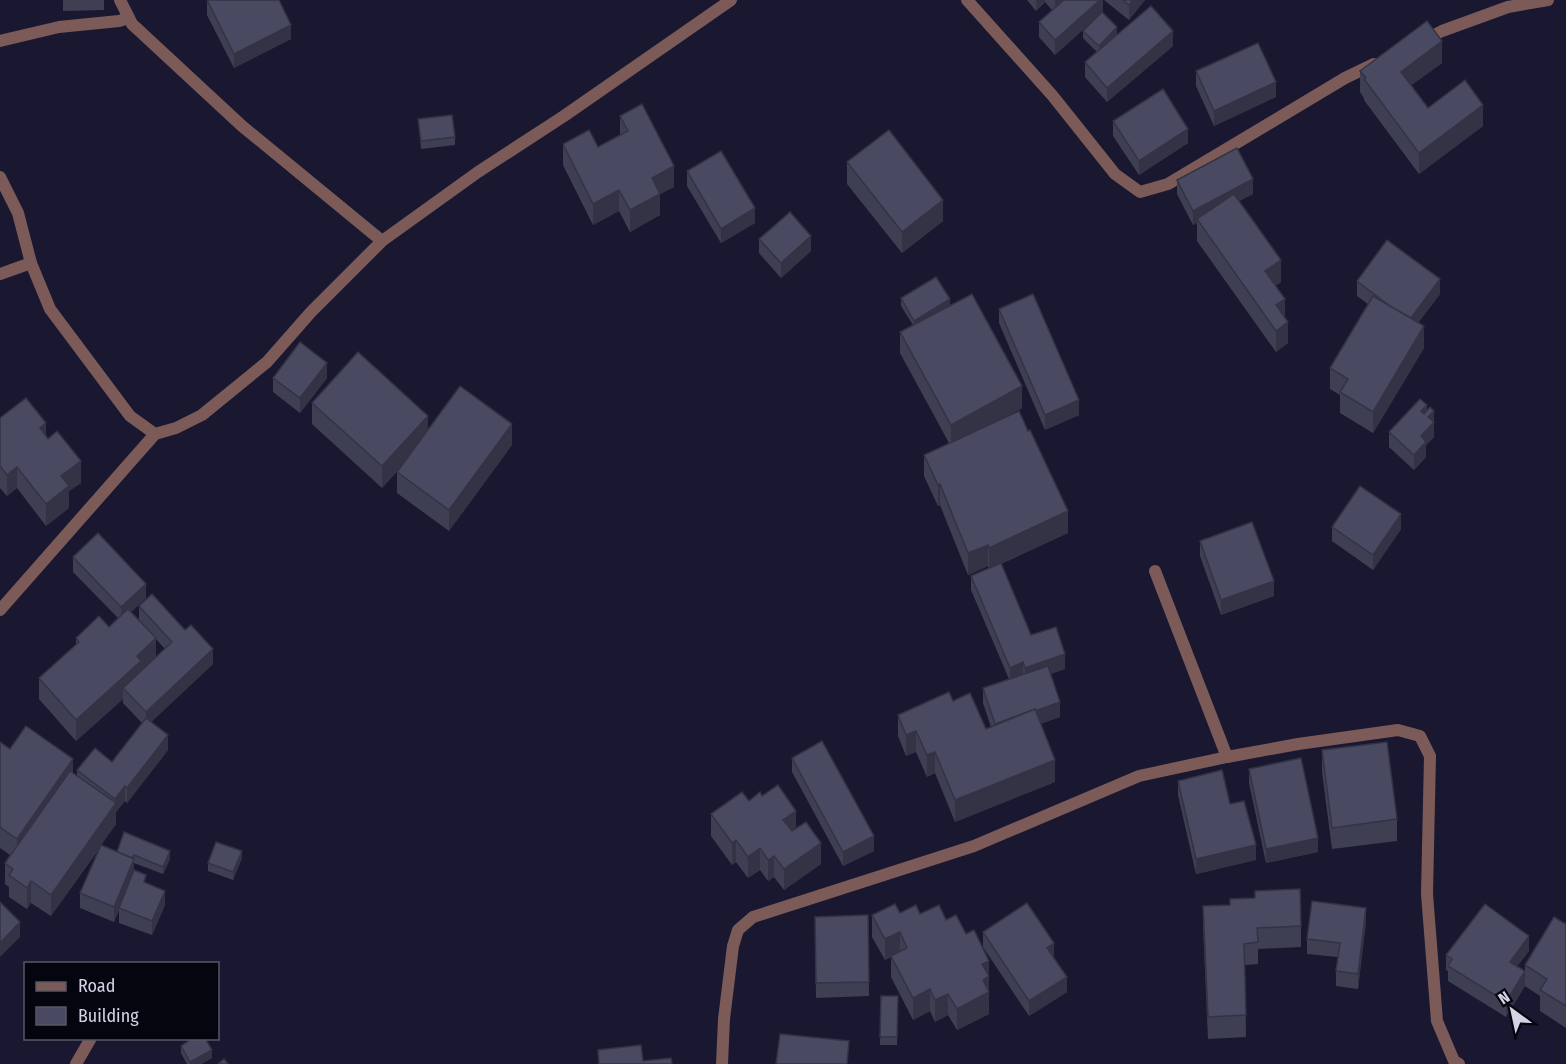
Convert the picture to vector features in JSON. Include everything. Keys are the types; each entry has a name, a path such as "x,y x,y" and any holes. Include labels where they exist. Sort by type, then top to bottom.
{"street":[{"path":"120,0 132,24 242,126 382,242"},
{"path":"0,610 155,434 176,428 202,415 267,362 311,312 382,242 478,172 564,116 730,0"},
{"path":"967,0 1052,95 1115,174 1140,192 1168,184 1345,78 1388,57"},
{"path":"1410,47 1442,31 1508,8 1548,0"},
{"path":"0,40 59,27 129,18"},
{"path":"0,177 18,213 31,263 50,309 130,416 155,434"},
{"path":"0,274 31,263"},
{"path":"1155,571 1227,757"},
{"path":"722,1064 724,1019 733,946 738,930 753,917 974,846 1139,776 1298,744 1398,730 1420,736 1430,756 1427,894 1437,1021 1454,1061 1459,1064"},
{"path":"76,1064 90,1040"}],"building":[{"path":"207,0 279,0 291,25 234,54"},
{"path":"1064,0 1100,0 1055,40 1039,22"},
{"path":"1123,0 1133,0 1129,5"},
{"path":"1151,6 1173,31 1107,88 1085,62"},
{"path":"1102,12 1117,27 1099,46 1083,31"},
{"path":"1427,21 1442,41 1401,72 1428,108 1465,80 1483,105 1419,153 1360,71"},
{"path":"1258,43 1276,82 1214,111 1196,71"},
{"path":"1163,89 1188,129 1139,161 1113,121"},
{"path":"642,104 674,166 652,178 660,194 630,210 619,190 593,204 563,144 589,130 598,147 628,131 620,116"},
{"path":"452,115 455,137 421,141 418,119"},
{"path":"889,130 943,200 902,232 847,162"},
{"path":"1237,148 1253,179 1193,211 1177,180"},
{"path":"721,151 755,208 721,229 687,171"},
{"path":"1234,194 1281,260 1265,271 1285,299 1276,305 1288,322 1276,331 1197,219"},
{"path":"790,212 811,236 781,263 759,239"},
{"path":"1387,240 1440,279 1411,318 1391,307 1357,281"},
{"path":"936,277 950,299 914,321 901,298"},
{"path":"972,294 1022,386 951,425 900,332"},
{"path":"1033,294 1079,400 1045,415 999,309"},
{"path":"1373,296 1424,326 1373,412 1340,392 1348,379 1330,368"},
{"path":"300,342 327,363 300,398 273,378"},
{"path":"358,352 428,416 382,466 312,403"},
{"path":"460,386 512,424 449,510 397,472"},
{"path":"26,398 46,423 40,428 48,439 57,431 81,461 61,476 69,486 46,504 17,467 7,475 0,466 0,418"},
{"path":"1420,399 1427,405 1421,411 1424,414 1430,407 1434,411 1428,417 1434,422 1421,436 1426,442 1414,455 1389,432"},
{"path":"1019,411 1068,511 989,548 988,545 968,553 940,484 938,485 924,455"},
{"path":"1360,486 1401,514 1373,555 1332,527"},
{"path":"1252,522 1274,581 1221,600 1200,541"},
{"path":"98,533 146,584 121,607 73,557"},
{"path":"1001,563 1031,635 1056,627 1065,654 1025,668 1023,662 1010,668 971,576"},
{"path":"152,594 185,630 191,625 213,649 146,712 123,688 172,642 139,606"},
{"path":"128,609 156,638 137,656 141,661 76,720 39,678 79,642 76,638 99,616 109,627"},
{"path":"1048,666 1060,702 995,724 983,688"},
{"path":"949,692 953,701 970,693 986,729 1035,709 1055,760 955,800 935,752 927,755 916,731 906,735 898,715"},
{"path":"146,718 168,735 127,788 125,786 115,799 77,770 95,748 112,762"},
{"path":"26,726 73,759 17,839 0,827 0,742 10,749"},
{"path":"822,741 874,836 843,852 792,758"},
{"path":"1387,742 1397,819 1332,828 1322,750"},
{"path":"1301,758 1318,838 1266,849 1249,769"},
{"path":"1222,770 1230,804 1244,801 1256,845 1196,859 1178,781"},
{"path":"70,771 116,803 51,895 31,881 27,888 9,875 13,869 5,863"},
{"path":"778,785 796,811 783,820 792,831 806,822 821,843 784,869 774,856 768,860 760,848 748,857 736,840 732,843 711,814 742,792 749,801 760,792 762,796"},
{"path":"124,832 170,851 163,867 134,855 132,858 117,852"},
{"path":"216,842 242,851 233,872 208,863"},
{"path":"101,845 134,859 114,907 80,893"},
{"path":"134,870 146,875 144,882 165,891 152,921 119,908"},
{"path":"1300,889 1301,926 1257,928 1258,942 1244,944 1246,1015 1208,1017 1203,906 1230,905 1230,899 1255,898 1255,891"},
{"path":"1312,901 1366,908 1358,974 1336,971 1340,943 1307,939"},
{"path":"0,902 20,922 0,943"},
{"path":"1027,903 1054,943 1047,948 1067,977 1029,1001 983,932"},
{"path":"895,904 900,913 916,905 920,914 939,905 946,920 956,915 966,934 974,930 989,961 982,964 989,976 983,980 989,992 957,1009 948,994 935,1000 930,989 913,998 891,956 907,948 900,932 885,939 872,915"},
{"path":"1485,904 1529,936 1510,962 1525,971 1506,1002 1448,966 1452,959 1446,955"},
{"path":"868,915 869,982 816,983 815,917"},
{"path":"1554,917 1566,924 1566,1006 1540,990 1547,979 1525,965"},
{"path":"881,996 898,996 897,1037 880,1037"},
{"path":"780,1034 849,1041 847,1064 776,1064"},
{"path":"190,1040 206,1040 212,1050 190,1062 181,1046"},
{"path":"641,1045 643,1061 671,1058 672,1064 599,1064 598,1050"},
{"path":"224,1059 228,1064 218,1064"}]}
